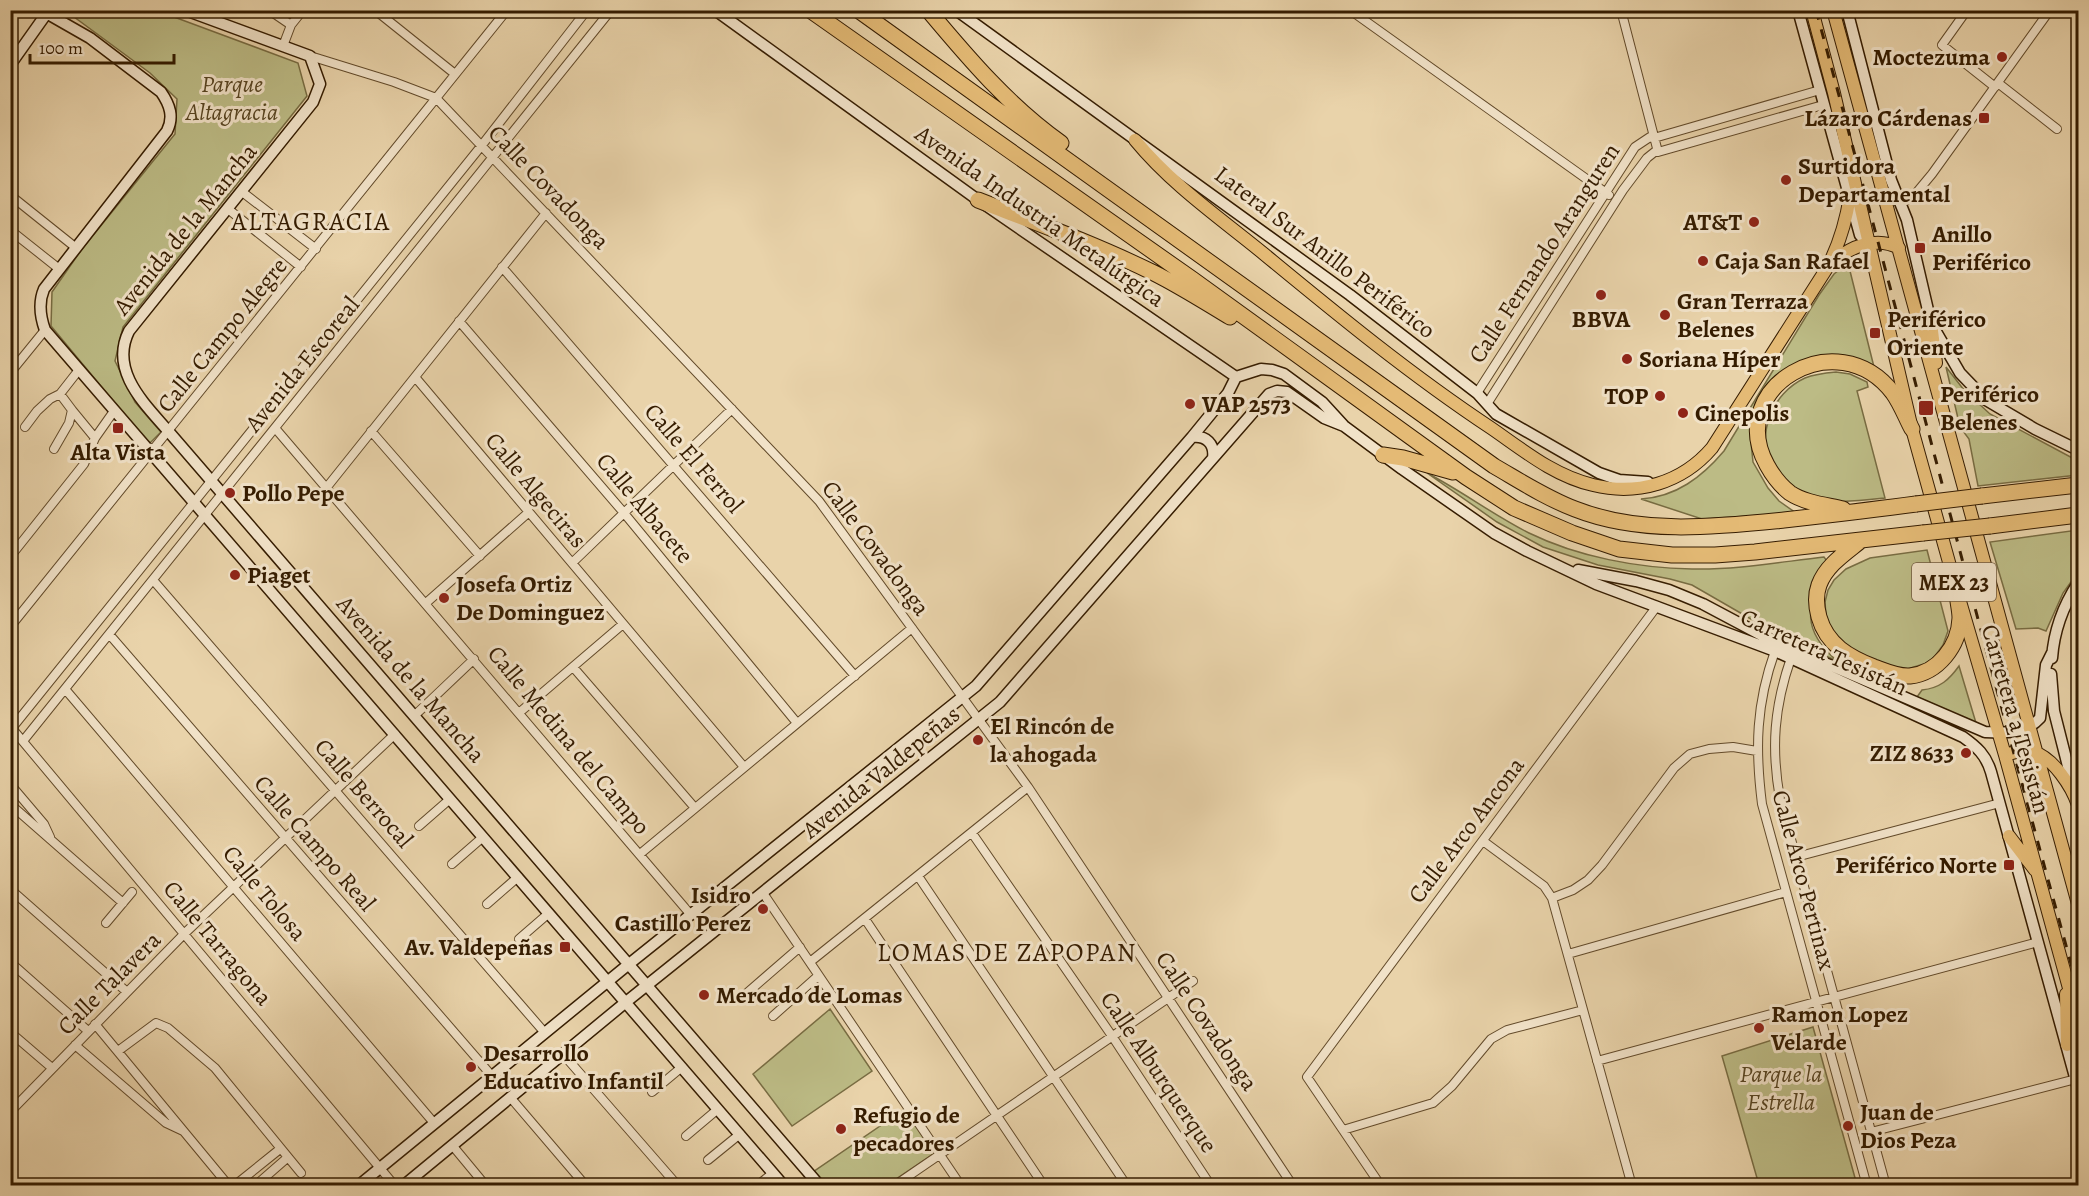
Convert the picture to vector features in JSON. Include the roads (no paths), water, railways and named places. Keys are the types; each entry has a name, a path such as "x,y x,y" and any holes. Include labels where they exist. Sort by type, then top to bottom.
{"highway":[{"path":"810,10 1290,349 1466,477 1514,508 1572,533 1619,549 1672,555 1715,555 2079,516"},
{"path":"858,10 1243,285"},
{"path":"928,10 981,72 1017,108 1243,285 1343,360 1494,466 1532,489 1575,510 1623,522 1666,527 1708,527 1858,512 2079,485"},
{"path":"978,200 1133,263 1175,284 1263,337 1290,349"},
{"path":"1858,512 1812,502 1791,494 1773,476 1760,453 1757,431 1770,393 1782,379 1798,369 1822,362 1840,361 1864,369 1882,381 1893,393 1912,429"},
{"path":"1383,455 1432,466 1466,477"},
{"path":"1861,541 1830,567 1819,584 1816,596 1816,608 1821,624 1838,648 1848,655 1898,675 1909,676 1929,670 1940,663 1952,648 1960,619 1956,591"}],"main road":[{"name":"MEX 23","path":"1812,10 1834,93 1912,429"},
{"name":"MEX 23","path":"1833,10 1938,391"},
{"path":"1136,140 1165,173 1375,345 1458,406 1546,466 1583,482 1615,489 1650,486 1683,473 1712,448 1827,268 1842,234 1850,196"},
{"path":"1827,268 1845,252 1868,244 1890,243 1899,248"},
{"path":"1931,322 1938,391"},
{"name":"Carretera a Tesistán","path":"1938,391 2079,904"},
{"name":"Carretera a Tesistán","path":"1912,429 2079,1021"},
{"path":"2005,755 2015,752 2036,752 2065,779 2078,805"},
{"path":"2009,836 2038,874"},
{"path":"2063,966 2067,1005 2067,1045"}],"street":[{"path":"185,10 310,56"},
{"path":"269,10 291,26"},
{"path":"282,46 291,26 303,10"},
{"path":"375,10 455,75"},
{"name":"Calle Campo Alegre","path":"12,623 169,432 507,10"},
{"name":"Avenida Escoreal","path":"11,727 482,145 587,10"},
{"name":"Avenida Escoreal","path":"23,741 610,10"},
{"name":"Avenida Industria Metalúrgica","path":"715,10 978,200 1236,377"},
{"name":"Lateral Sur Anillo Periférico","path":"956,10 1350,294 1477,393 1496,414 1583,465 1610,478 1629,482 1650,482 1683,473"},
{"path":"1350,10 1616,201"},
{"path":"1621,10 1658,153"},
{"path":"1798,10 1860,235 1868,244"},
{"path":"1847,10 1891,180 1907,220 1931,322 1951,359 1971,386 1986,400 2035,429 2079,450"},
{"path":"1967,10 1942,45 2056,129"},
{"path":"1900,203 1912,198 1932,174 2050,10"},
{"path":"10,65 45,11"},
{"name":"Avenida de la Mancha","path":"45,11 90,38 161,92 171,116 167,131 48,281 40,296 40,314 45,330 78,371 784,1185"},
{"name":"Calle Covadonga","path":"310,56 394,82 436,98 819,501 1028,787 1293,1185"},
{"name":"Avenida de la Mancha","path":"310,56 318,75 319,92 129,331 125,340 124,363 128,380 135,392 211,481 820,1185"},
{"name":"Calle Fernando Aranguren","path":"1477,393 1635,147 1650,137 1654,138 1820,90"},
{"name":"Calle Fernando Aranguren","path":"1487,404 1616,201 1647,158 1658,150 1658,153 1824,105"},
{"path":"241,191 316,249"},
{"path":"10,195 75,247"},
{"path":"228,209 301,267"},
{"path":"327,487 546,213"},
{"path":"10,230 58,268"},
{"name":"Calle El Ferrol","path":"502,267 855,676"},
{"path":"1535,302 1547,310"},
{"name":"Calle Albacete","path":"459,321 624,513 797,723"},
{"path":"10,373 45,330"},
{"path":"1236,377 1261,369 1278,371 1322,402 1344,426"},
{"path":"25,427 44,405 60,394 78,371"},
{"name":"Calle Algeciras","path":"415,377 744,767"},
{"name":"Avenida Valdepeñas","path":"358,1185 629,964 963,698 990,672 1192,437 1228,393 1236,377"},
{"name":"Avenida Valdepeñas","path":"403,1185 626,1002 980,720 1019,681 1265,397 1277,391 1287,392 1324,418 1344,426"},
{"path":"60,394 95,438"},
{"path":"572,563 732,409"},
{"path":"54,449 69,423 72,410"},
{"path":"10,557 84,464 95,438 114,411"},
{"name":"Carretera Tesistán","path":"1344,426 1494,532 1560,567 1596,584 1775,651 1963,737 1977,746 1989,765 2077,1083"},
{"name":"Calle Medina del Campo","path":"275,428 520,712 691,915"},
{"path":"372,431 480,556"},
{"path":"1192,437 1201,437 1209,441 1213,449 1213,458"},
{"path":"426,603 529,512"},
{"path":"1560,567 1636,581 1669,590 1703,604 1767,638 1984,732 2010,732 2030,726 2040,718 2046,664 2052,653"},
{"name":"Calle Berrocal","path":"153,580 545,1033"},
{"path":"2078,805 2051,696 2052,653 2058,623 2067,600 2079,583"},
{"name":"Calle Arco Ancona","path":"1343,1130 1307,1077 1657,606"},
{"path":"520,712 623,624"},
{"path":"640,854 912,628"},
{"name":"Calle Campo Real","path":"109,634 492,1076"},
{"name":"Calle Arco Pertinax","path":"1775,651 1764,687 1758,722 1756,751 1762,804 1867,1185"},
{"name":"Calle Arco Pertinax","path":"1791,658 1780,692 1774,724 1774,747 1780,799 1886,1185"},
{"path":"414,716 474,659"},
{"path":"573,667 695,808"},
{"name":"Calle Tolosa","path":"65,689 434,1123"},
{"name":"Calle Tarragona","path":"11,727 395,1185"},
{"name":"Calle Talavera","path":"10,1112 185,933 394,735"},
{"path":"1552,898 1573,890 1588,880 1607,859 1674,768 1690,754 1733,747 1756,751"},
{"path":"810,962 1028,787"},
{"path":"12,789 44,824 51,840"},
{"path":"419,826 450,799"},
{"path":"1796,857 2000,803"},
{"path":"10,804 123,903"},
{"name":"Calle Alburquerque","path":"972,833 1211,1185"},
{"path":"452,864 483,837"},
{"path":"1483,841 1544,886 1552,898 1632,1185"},
{"path":"918,876 1126,1185"},
{"path":"487,904 518,877"},
{"path":"10,889 127,992"},
{"path":"106,923 132,892"},
{"path":"1568,954 1786,892"},
{"path":"763,893 961,1185"},
{"path":"519,939 549,913"},
{"path":"865,918 1044,1185"},
{"path":"1598,1061 2038,942"},
{"path":"747,993 800,947"},
{"path":"10,962 88,1031"},
{"path":"773,1016 818,975"},
{"path":"894,1185 1193,981"},
{"path":"1381,1185 1343,1130 1433,1103 1452,1086 1491,1039 1507,1030 1583,1010"},
{"path":"118,1051 156,1023 162,1024 215,1068 301,1173"},
{"path":"95,1024 229,1185"},
{"path":"10,1032 52,1068"},
{"path":"75,1045 166,1123 183,1131"},
{"path":"563,1054 678,1185"},
{"path":"652,1092 682,1067"},
{"path":"1871,1132 2077,1083"},
{"path":"510,1097 586,1185"},
{"path":"686,1136 718,1109"},
{"path":"708,1160 740,1134"},
{"path":"452,1145 486,1185"},
{"path":"234,1185 280,1149"},
{"path":"255,1185 288,1158"},
{"path":"757,1185 773,1173"}],"railway":[{"path":"1816,10 2078,989"}],"place":[{"name":"Moctezuma","path":"2002,57"},
{"name":"Lázaro Cárdenas","path":"1984,118"},
{"name":"Surtidora Departamental","path":"1786,180"},
{"name":"AT&T","path":"1754,222"},
{"name":"Anillo Periférico","path":"1920,248"},
{"name":"Caja San Rafael","path":"1703,261"},
{"name":"BBVA","path":"1601,295"},
{"name":"Gran Terraza Belenes","path":"1665,315"},
{"name":"Periférico Oriente","path":"1875,333"},
{"name":"Soriana Híper","path":"1627,359"},
{"name":"TOP","path":"1660,396"},
{"name":"VAP 2573","path":"1190,404"},
{"name":"Periférico Belenes","path":"1926,408"},
{"name":"Cinepolis","path":"1683,413"},
{"name":"Alta Vista","path":"118,428"},
{"name":"Pollo Pepe","path":"230,493"},
{"name":"Piaget","path":"235,575"},
{"name":"Josefa Ortiz De Dominguez","path":"444,598"},
{"name":"El Rincón de la ahogada","path":"978,740"},
{"name":"ZIZ 8633","path":"1966,753"},
{"name":"Periférico Norte","path":"2009,865"},
{"name":"Isidro Castillo Perez","path":"763,909"},
{"name":"Av. Valdepeñas","path":"565,947"},
{"name":"Mercado de Lomas","path":"704,995"},
{"name":"Ramon Lopez Velarde","path":"1759,1028"},
{"name":"Desarrollo Educativo Infantil","path":"471,1067"},
{"name":"Juan de Dios Peza","path":"1848,1126"},
{"name":"Refugio de pecadores","path":"841,1129"}],"district":[{"name":"ALTAGRACIA","path":"311,221"},
{"name":"LOMAS DE ZAPOPAN","path":"1007,952"}],"park label":[{"name":"Parque Altagracia","path":"232,98"},
{"name":"Parque la Estrella","path":"1781,1088"}]}
